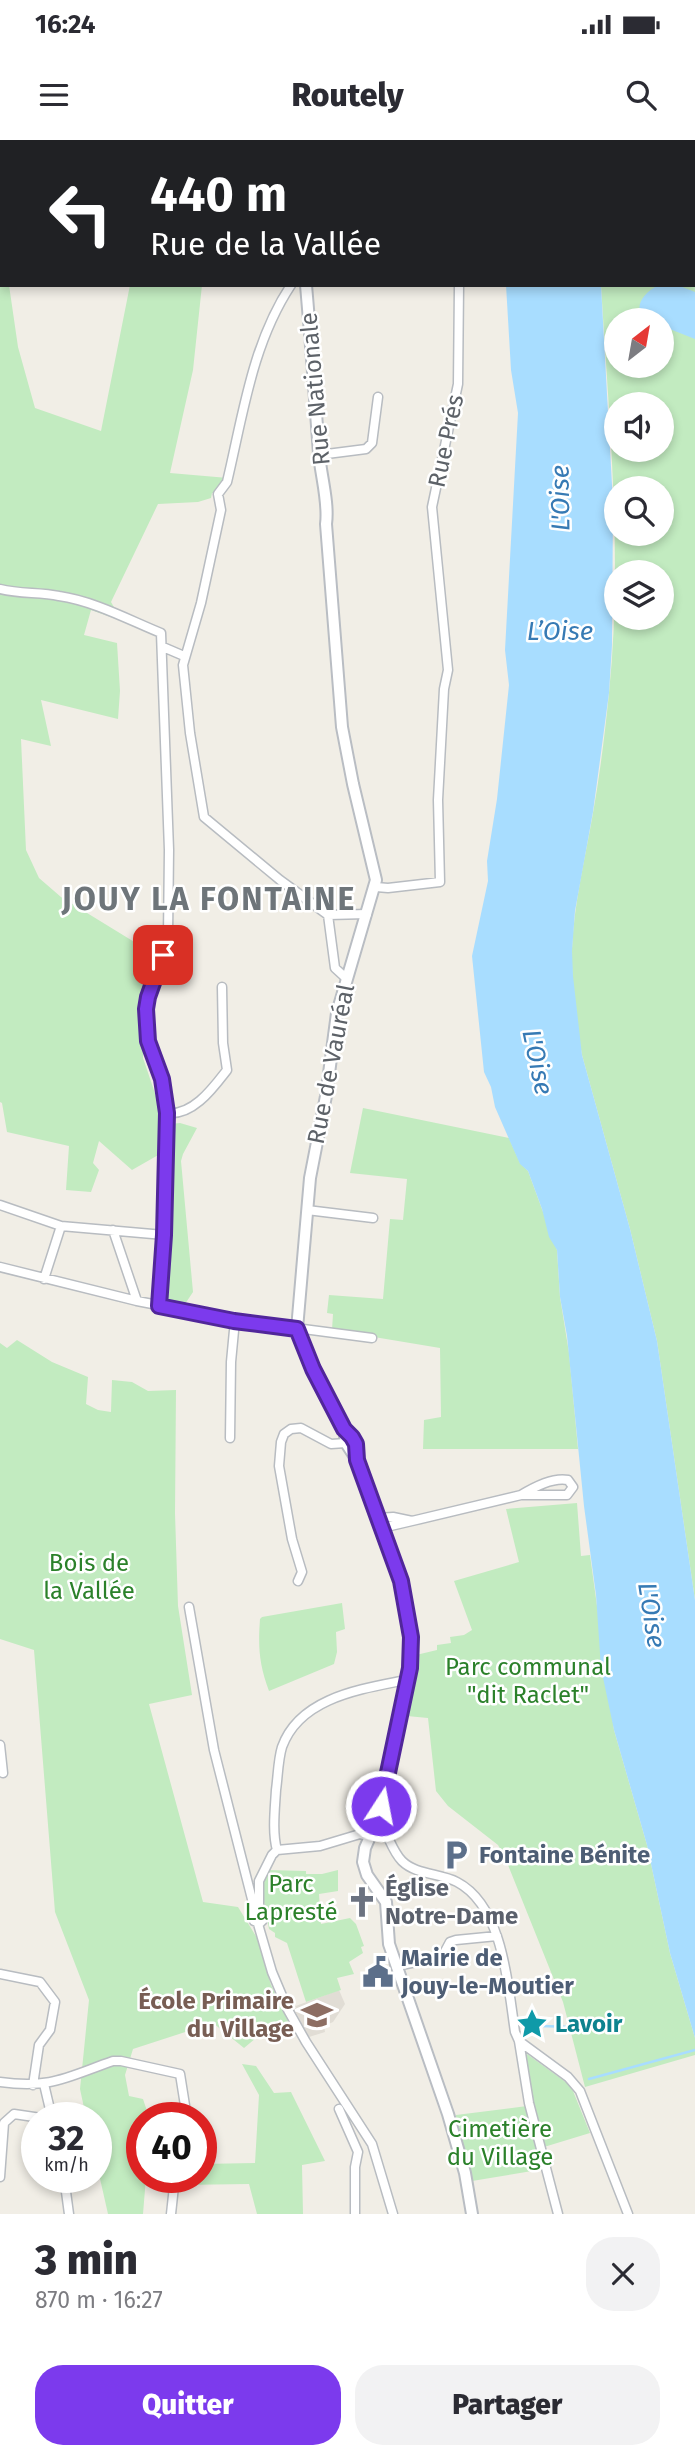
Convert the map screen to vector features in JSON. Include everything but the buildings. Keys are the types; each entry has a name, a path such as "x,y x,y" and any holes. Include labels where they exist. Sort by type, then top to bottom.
{"street":[{"path":"289,287 272,320 250,379 228,482 218,494 221,510 206,579 184,656 185,690 204,817 280,880 328,915 367,914"},
{"name":"Rue Nationale","path":"306,287 323,492 319,510 326,524 342,727 376,887"},
{"name":"Rue Prés","path":"376,887 440,882 438,800 444,690 449,670 432,507 458,384 459,287"},
{"path":"320,455 366,449 372,443 378,397"},
{"path":"0,589 16,593 60,596 88,604 161,633 169,850 168,936 146,1009 148,1041 162,1079 167,1113 159,1306"},
{"path":"163,647 184,656"},
{"name":"Rue de Vauréal","path":"297,1329 313,1155 326,1096 337,1013 376,887"},
{"path":"328,915 335,968 347,979"},
{"path":"167,1113 177,1114 192,1106 214,1087 227,1070 222,1043 222,987"},
{"path":"0,1205 61,1226 164,1235"},
{"path":"307,1210 373,1219"},
{"path":"44,1279 61,1226"},
{"path":"113,1230 137,1301"},
{"path":"0,1268 234,1321 372,1338"},
{"path":"230,1438 230,1362 234,1321"},
{"path":"297,1329 313,1369 344,1429 356,1444 357,1460 406,1600 411,1656 378,1820 363,1853 363,1867 386,1902 389,1944 448,2114 465,2172 472,2214"},
{"path":"298,1581 302,1572 292,1539 279,1466 282,1438 291,1429 301,1428 331,1444 345,1444"},
{"path":"344,1429 345,1444 357,1460"},
{"path":"380,1523 393,1517 412,1521 521,1495 567,1495 573,1487 568,1480 561,1479 535,1487 521,1495"},
{"path":"189,1607 214,1750 256,1906"},
{"path":"277,1850 276,1798 279,1762 281,1749 291,1732 309,1712 342,1694 406,1680"},
{"path":"0,1745 3,1773"},
{"path":"378,1820 396,1854 408,1867 454,1880 471,1891 482,1904 497,1936 529,2103 558,2214"},
{"path":"369,1836 360,1833 320,1846 277,1850 259,1881 256,1906 252,1911 285,2004 372,2144 393,2214"},
{"path":"396,1966 442,1957 450,1942 456,1940 497,1936"},
{"path":"0,1974 40,1982 55,2002 50,2030 39,2045 33,2085"},
{"path":"519,2041 568,2077 579,2091 628,2214"},
{"path":"0,2082 44,2084 117,2061 177,2072 183,2081 185,2102"},
{"path":"44,2084 48,2102"},
{"path":"339,2109 358,2152 355,2167 355,2214"},
{"path":"0,2177 4,2123 14,2114 21,2115"},
{"path":"66,2193 69,2214"},
{"path":"171,2214 173,2193"}],"shaded area":[{"name":"École Primaire du Village","path":"339,1990 345,2004 333,2022 324,2026 325,2032 309,2037 293,2007"}],"green space":[{"path":"0,287 9,287 18,347 35,408 101,431 130,287 202,287 193,370 170,473 228,478 218,494 212,493 211,498 198,502 158,504 111,602 122,621 91,610 84,635 117,643 120,691 118,719 41,700 51,746 21,739 26,850 39,878 61,897 149,951 143,1058 161,1111 160,1154 132,1170 99,1141 93,1163 99,1170 91,1192 66,1190 69,1146 7,1132 0,1102"},
{"path":"601,287 695,287 695,1600 657,1341 630,1229 582,1055 573,989 575,915 596,798 613,630 674,630 674,560 615,560 615,546 674,546 674,476 612,476 612,462 674,462 674,392 608,392 607,378 674,378 674,308 604,308 604,331"},
{"path":"363,1108 509,1138 520,1163 528,1171 557,1250 578,1449 423,1449 424,1420 441,1417 440,1348 332,1330 333,1314 327,1313 329,1295 383,1299 390,1219 403,1220 407,1179 350,1173"},
{"path":"180,1123 197,1128 181,1161 193,1292 185,1304 165,1299 170,1124"},
{"name":"Bois de la Vallée","path":"17,1340 52,1362 88,1377 86,1404 98,1410 111,1412 112,1380 132,1382 148,1391 176,1390 175,1513 178,1606 192,1695 149,1704 203,1902 238,1907 257,1938 271,1985 291,2027 261,2034 244,2048 213,2023 133,2049 125,2075 129,2096 143,2099 144,2102 126,2102 126,2193 145,2193 143,2214 108,2214 103,2193 112,2193 112,2102 83,2102 80,2089 89,2000 55,1912 34,1650 0,1639 0,1343 7,1348"},
{"name":"Parc communal \"dit Raclet\"","path":"577,1503 581,1556 590,1555 614,1730 647,1845 670,1953 695,2038 695,2055 585,2087 563,2002 506,1860 498,1845 448,1806 436,1791 428,1718 407,1716 410,1677 416,1655 437,1650 437,1645 451,1643 450,1637 464,1635 472,1630 454,1581 519,1562 506,1509"},
{"path":"342,1603 345,1629 336,1632 337,1652 334,1664 269,1691 260,1655 260,1619"},
{"name":"Parc Lapresté","path":"267,1870 322,1874 338,1870 338,1891 319,1894 321,1924 350,1918 356,1924 364,1946 361,1947 363,1953 349,1962 354,1974 337,1978 341,1990 306,2002 287,1943 275,1937 275,1933 269,1929 261,1885"},
{"path":"527,2054 567,2083 573,2091 590,2133 544,2147 523,2056"},
{"path":"242,2064 256,2066 274,2093 291,2092 325,2161 302,2165 303,2214 257,2214 249,2184 217,2184 217,2164 255,2163 259,2095"},
{"name":"Cimetière du Village","path":"527,2106 544,2169 472,2181 455,2120 456,2115"}],"water":[{"name":"L’Oise","path":"506,287 601,287 604,378 607,392 604,392 604,462 611,462 612,476 604,476 604,546 613,546 613,560 604,560 604,630 612,630 612,645 609,693 593,812 575,911 573,976 582,1055 630,1229 657,1341 695,1600 695,2038 670,1953 647,1845 614,1730 601,1668 596,1595 567,1336 560,1297 557,1250 549,1237 528,1171 520,1164 495,1107 491,1087 484,1072 472,956 488,881 487,861 497,799 509,685 505,650 518,413 511,370"},
{"path":"656,287 682,287 695,292 695,339 674,331 674,308 639,308 645,295"}],"waterway":[{"path":"540,2026 574,2027"},
{"path":"589,2079 695,2050"}],"place":[{"name":"Fontaine Bénite","path":"456,1855"},
{"name":"Église Notre-Dame","path":"362,1902"},
{"name":"Mairie de Jouy-le-Moutier","path":"378,1972"},
{"name":"École Primaire du Village","path":"317,2015"},
{"name":"Lavoir","path":"532,2024"}],"district":[{"name":"JOUY LA FONTAINE","path":"209,899"}],"route":[{"path":"163,955 146,1009 148,1041 162,1079 167,1113 159,1306 234,1321 297,1329 313,1369 344,1429 356,1444 357,1460 401,1581 411,1637 410,1668 381,1806"}],"water label":[{"name":"L'Oise","path":"560,498"},
{"name":"L'Oise","path":"538,1062"},
{"name":"L'Oise","path":"652,1615"}]}
